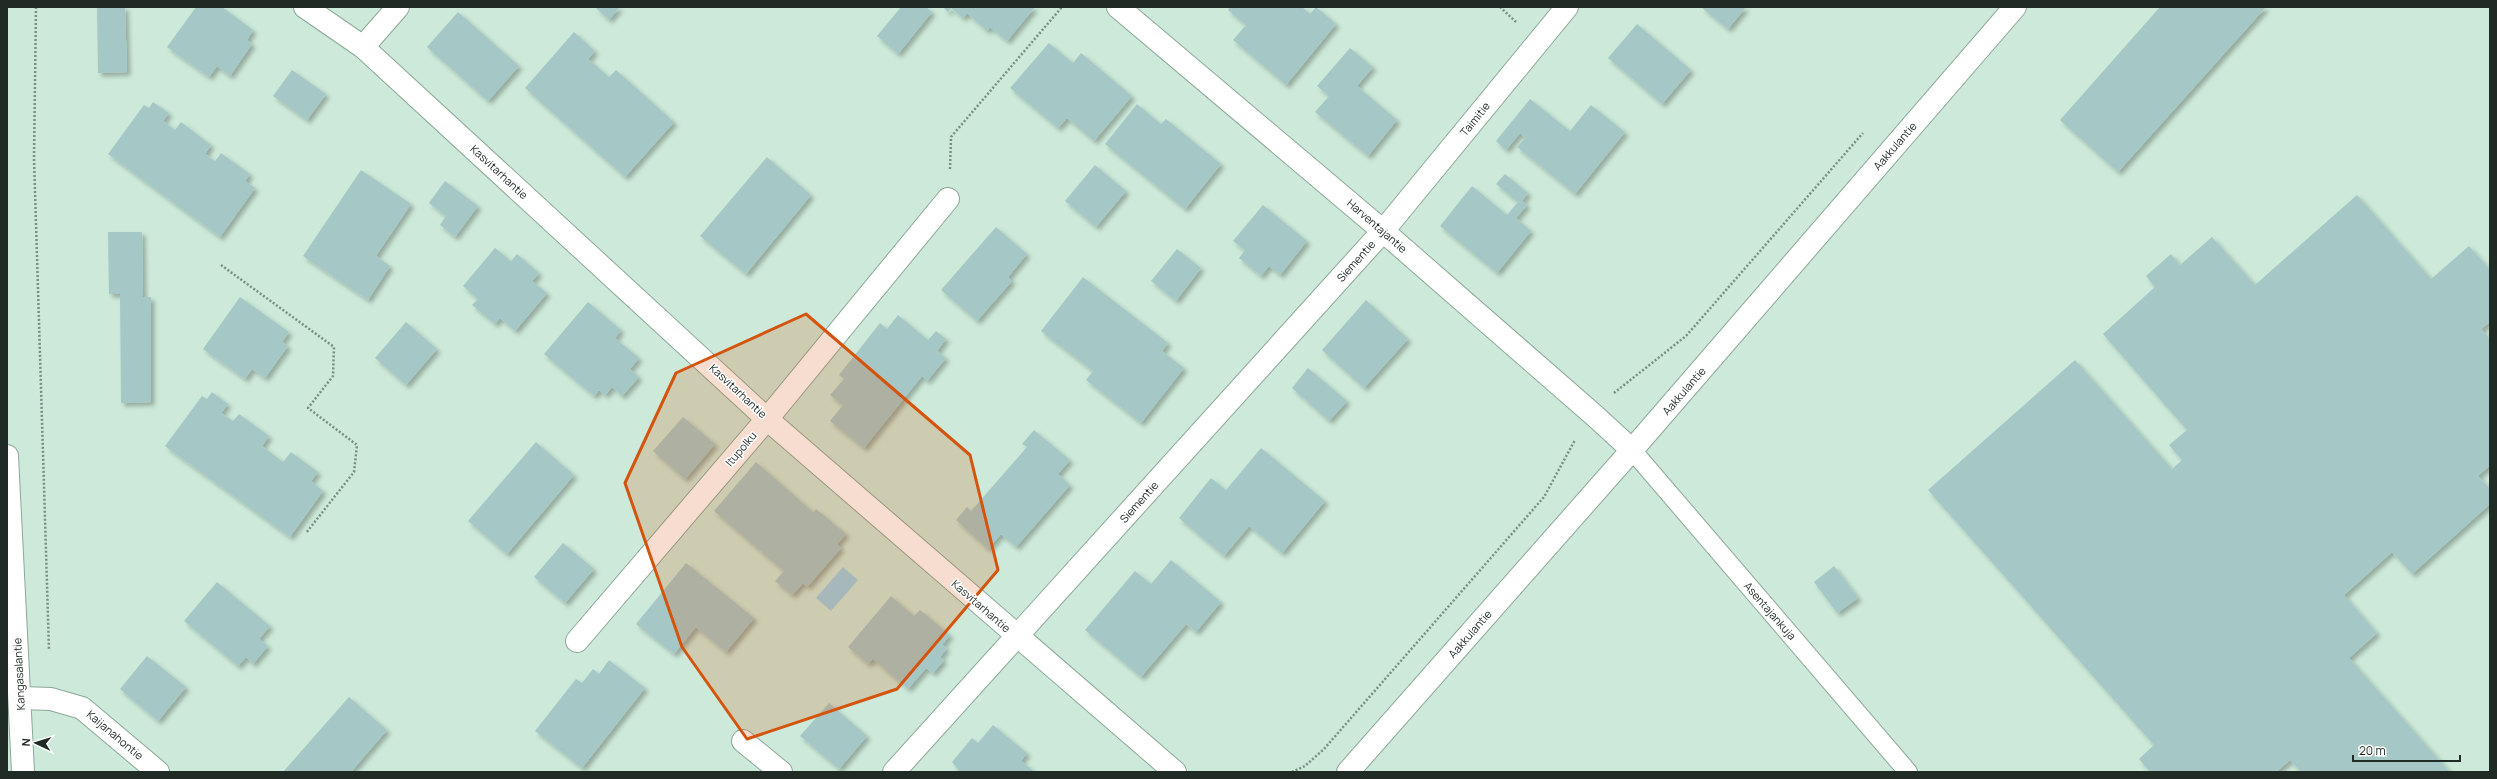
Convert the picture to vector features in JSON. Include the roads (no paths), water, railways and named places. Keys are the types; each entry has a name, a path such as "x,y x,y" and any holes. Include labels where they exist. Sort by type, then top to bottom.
{"street":[{"name":"Kasvitarhantie","path":"305,7 363,47 767,419 1017,638 1175,772"},
{"path":"363,47 398,7"},
{"name":"Harventajantie","path":"1118,7 1383,231 1632,450"},
{"name":"Taimitie","path":"1383,231 1567,7"},
{"name":"Aakkulantie","path":"1348,772 1632,450 2015,7"},
{"name":"Itupolku","path":"577,640 767,419 948,199"},
{"name":"Siementie","path":"894,772 1017,638 1383,231"},
{"name":"Kangasalantie","path":"7,456 24,772"},
{"name":"Kaijanahontie","path":"21,698 51,699 82,708 158,772"},
{"path":"743,741 781,772"}],"lane":[{"name":"Asentajankuja","path":"1632,450 1908,772"}],"water":[{"path":"843,567 858,580 831,611 816,598"}]}
